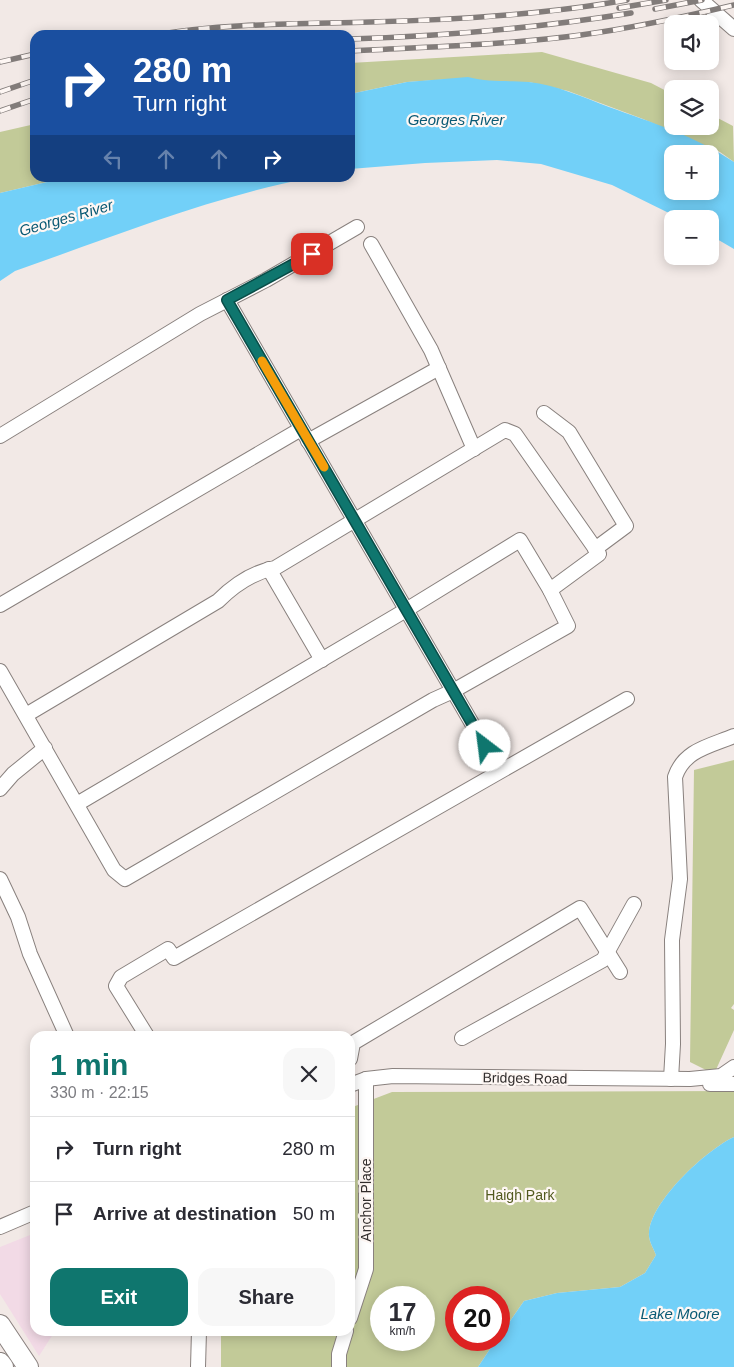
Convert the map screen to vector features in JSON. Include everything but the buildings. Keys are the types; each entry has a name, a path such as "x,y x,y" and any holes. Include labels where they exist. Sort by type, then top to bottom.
{"highway":[{"path":"0,1325 28,1367"},
{"path":"0,1363 3,1367"}],"street":[{"path":"701,0 734,29"},
{"path":"0,436 200,314 358,228"},
{"path":"371,244 438,368 474,449"},
{"path":"227,300 485,746"},
{"path":"0,605 305,435 438,368"},
{"path":"544,413 569,432 626,526 595,549"},
{"path":"26,715 218,601 229,590 262,571 275,568 505,430 514,434 599,554 550,590"},
{"path":"0,670 114,870 125,879 433,700 453,691 568,626 550,590 520,540 406,610 77,804"},
{"path":"269,569 322,660"},
{"path":"144,1031 116,986 121,978 168,950 174,958 627,699"},
{"path":"671,1079 673,1044 672,940 680,879 675,777 679,765 687,756 734,736"},
{"path":"0,789 13,774 45,748"},
{"path":"0,879 18,917 30,954 65,1031"},
{"path":"462,1038 603,960 634,904"},
{"path":"355,1042 580,908 620,972"},
{"name":"Bridges Road","path":"355,1083 366,1079 393,1076 706,1078 721,1076 734,1067"},
{"name":"Bridges Road","path":"706,1078 710,1084 734,1084"},
{"name":"Anchor Place","path":"355,1303 366,1269 366,1079"},
{"path":"0,1226 30,1214"},
{"path":"198,1367 199,1336"},
{"path":"339,1367 338,1354 344,1336"}],"shaded area":[{"path":"30,1235 30,1336 52,1336 39,1356 0,1294 0,1247"}],"green space":[{"path":"542,52 651,83 664,90 664,128 568,91 529,82 484,82 468,78 407,82 355,93 355,63"},
{"path":"719,119 733,126 734,162 719,152 719,145 704,145 680,135 719,135"},
{"path":"30,125 30,182 47,182 0,193 0,132"},
{"path":"734,760 734,1004 731,1008 734,1010 734,1030 714,1074 690,1062 694,770"},
{"name":"Haigh Park","path":"734,1091 734,1137 709,1153 695,1165 669,1192 659,1206 652,1220 649,1233 656,1255 645,1273 620,1287 557,1293 524,1301 510,1321 510,1286 445,1286 445,1351 489,1351 478,1367 221,1367 221,1336 355,1336 355,1106 392,1092"}],"water":[{"name":"Georges River","path":"468,77 483,80 521,81 539,84 579,95 664,127 664,135 682,135 705,145 664,145 664,200 719,200 719,152 734,162 734,249 719,240 719,210 664,211 612,185 541,164 497,160 355,169 355,93 407,82"},
{"name":"Georges River","path":"47,182 290,182 235,196 161,219 15,271 0,281 0,193"},
{"name":"Lake Moore","path":"734,1137 734,1367 478,1367 489,1351 510,1351 510,1321 524,1301 557,1293 620,1287 645,1273 656,1255 649,1233 652,1220 659,1206 669,1192 695,1165"}],"railway":[{"path":"190,30 235,26 499,16 627,0"},
{"path":"619,8 666,0"},
{"path":"655,9 702,0"},
{"path":"355,51 495,43 581,35 658,22 734,5"},
{"path":"355,39 491,31 631,13"},
{"path":"0,62 30,55"},
{"path":"0,92 30,82"},
{"path":"0,111 30,101"}],"slow traffic":[{"path":"262,361 324,467"}],"route":[{"path":"312,254 227,300 485,746"}]}
